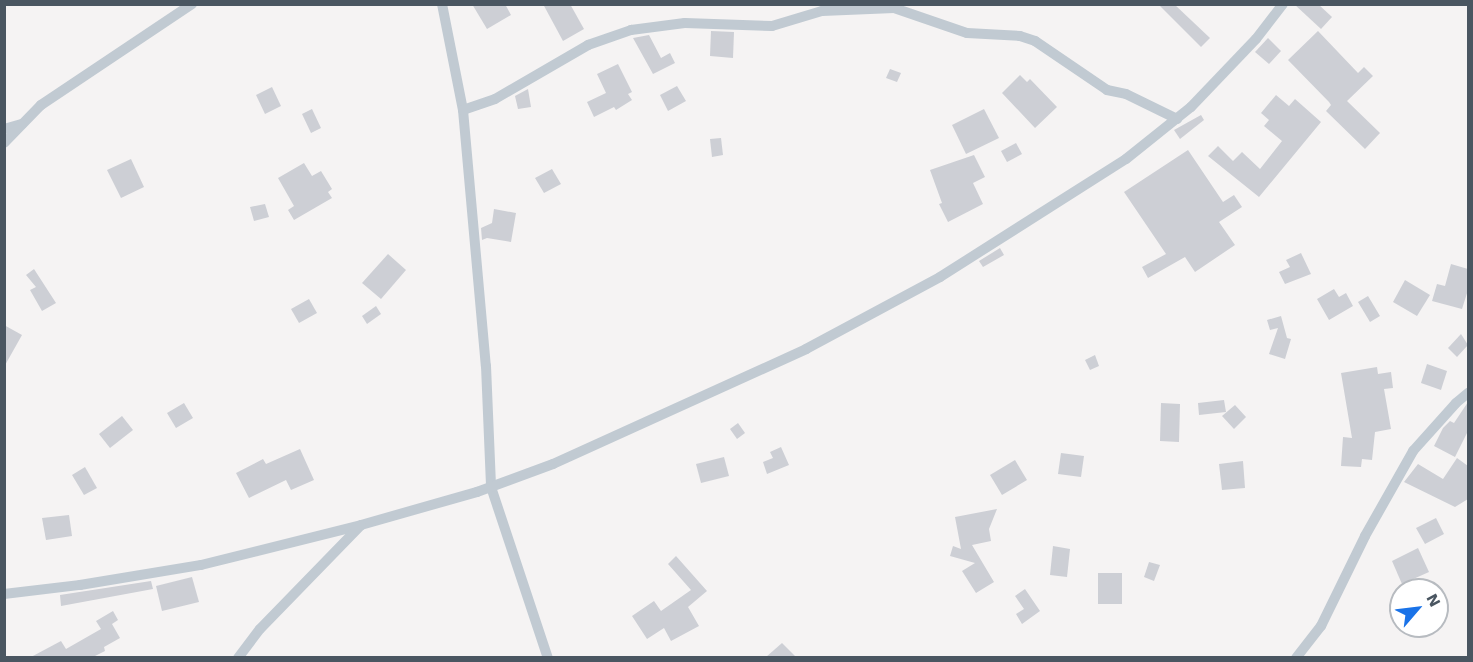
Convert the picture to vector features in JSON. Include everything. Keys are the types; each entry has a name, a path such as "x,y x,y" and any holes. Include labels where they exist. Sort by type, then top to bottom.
{"street":[{"path":"4,143 50,99 192,4"},
{"path":"442,4 463,110 486,366 491,487 548,657"},
{"path":"4,594 170,571 361,525 491,487 607,441 817,344 940,277 1126,159 1177,118 1256,39 1283,4"},
{"path":"463,110 495,99 588,45 631,30 685,23 772,26 822,11 894,8 967,33 1020,36 1035,41 1107,90 1126,94 1177,118"},
{"path":"4,129 22,124"},
{"path":"1296,657 1321,626 1365,536 1413,451 1456,403 1468,393"},
{"path":"238,657 260,629 361,525"}],"building":[{"path":"472,4 505,4 511,15 487,29"},
{"path":"543,4 570,4 584,29 563,41"},
{"path":"1158,4 1174,4 1210,38 1201,47"},
{"path":"1294,4 1318,4 1332,17 1321,29"},
{"path":"711,31 734,32 733,58 710,56"},
{"path":"1318,31 1358,73 1364,67 1373,76 1347,101 1380,133 1365,149 1326,111 1331,105 1329,102 1288,60"},
{"path":"649,35 661,58 670,53 675,63 653,74 633,38"},
{"path":"1268,38 1281,51 1269,64 1255,52"},
{"path":"618,64 632,92 628,94 632,100 616,110 614,107 594,117 587,102 606,93 597,74"},
{"path":"890,69 901,73 897,82 886,78"},
{"path":"1020,75 1027,82 1030,79 1057,107 1035,128 1002,93"},
{"path":"677,86 686,101 668,111 660,95"},
{"path":"272,87 281,106 265,114 256,95"},
{"path":"528,89 531,107 518,109 515,96"},
{"path":"1276,95 1289,106 1295,99 1321,122 1259,197 1208,156 1218,146 1233,161 1242,152 1260,169 1282,141 1264,126 1269,120 1261,113"},
{"path":"312,109 321,128 311,133 302,114"},
{"path":"984,109 999,138 966,154 952,125"},
{"path":"1201,115 1204,120 1180,139 1174,130"},
{"path":"721,138 723,155 712,157 710,139"},
{"path":"1016,143 1022,154 1007,162 1001,151"},
{"path":"1188,150 1223,202 1234,195 1242,207 1219,222 1235,245 1195,272 1185,257 1148,278 1142,267 1166,254 1124,192"},
{"path":"974,155 985,177 973,183 983,204 948,222 939,204 942,203 930,170"},
{"path":"131,159 144,187 121,198 107,170"},
{"path":"304,163 312,176 321,171 332,189 328,192 332,198 294,220 288,210 294,206 278,178"},
{"path":"552,169 561,184 544,193 535,178"},
{"path":"265,204 269,217 254,221 250,207"},
{"path":"494,209 516,213 511,242 487,238 482,240 481,228 492,223"},
{"path":"1000,248 1004,255 983,267 979,261"},
{"path":"1301,253 1311,274 1285,284 1279,272 1290,267 1286,260"},
{"path":"388,254 406,270 381,299 362,283"},
{"path":"1451,264 1468,269 1468,290 1462,309 1432,301 1437,284 1445,286"},
{"path":"34,269 56,303 42,311 30,290 36,287 26,275"},
{"path":"1405,280 1430,295 1417,316 1393,302"},
{"path":"1334,289 1339,297 1346,293 1353,306 1329,320 1317,299"},
{"path":"1368,296 1380,316 1370,322 1358,302"},
{"path":"309,299 317,313 299,323 291,309"},
{"path":"376,306 381,314 367,324 362,316"},
{"path":"1281,316 1287,338 1291,339 1285,359 1269,354 1278,328 1270,330 1267,320"},
{"path":"4,325 22,335 4,367"},
{"path":"1461,334 1468,345 1457,357 1448,348"},
{"path":"1095,355 1099,366 1090,370 1085,360"},
{"path":"1427,364 1447,371 1441,390 1421,383"},
{"path":"1377,367 1378,374 1391,372 1393,388 1384,389 1391,429 1375,432 1372,460 1362,459 1361,467 1341,466 1343,437 1352,438 1341,373"},
{"path":"1224,400 1226,412 1199,415 1198,403"},
{"path":"1468,402 1468,431 1455,457 1434,446 1443,428 1450,421 1454,423"},
{"path":"184,403 193,418 176,428 167,413"},
{"path":"1161,403 1180,404 1179,442 1160,441"},
{"path":"1235,405 1246,417 1234,429 1222,416"},
{"path":"122,416 133,430 110,448 99,434"},
{"path":"738,423 745,433 737,439 730,429"},
{"path":"781,447 789,465 767,474 763,462 773,458 770,452"},
{"path":"300,449 314,480 291,490 286,480 249,498 236,473 263,459 266,464"},
{"path":"1061,453 1084,456 1081,477 1058,474"},
{"path":"724,457 729,476 701,483 696,464"},
{"path":"1457,458 1468,466 1468,499 1455,507 1404,482 1418,464 1443,479"},
{"path":"1015,460 1027,480 1002,495 990,475"},
{"path":"1243,461 1245,488 1222,490 1219,464"},
{"path":"85,467 97,488 84,495 72,475"},
{"path":"997,509 989,529 991,541 972,545 994,582 976,593 962,571 975,563 950,556 953,546 961,549 955,517"},
{"path":"69,515 72,536 46,540 42,518"},
{"path":"1436,518 1444,534 1425,544 1416,528"},
{"path":"1053,546 1070,549 1067,577 1050,575"},
{"path":"1418,548 1429,572 1416,578 1399,578 1392,561"},
{"path":"676,556 707,591 688,607 699,626 671,641 664,628 647,639 632,616 654,601 661,611 691,590 668,564"},
{"path":"1149,562 1160,565 1154,581 1144,577"},
{"path":"1098,573 1122,573 1122,604 1098,604"},
{"path":"192,577 199,602 162,611 156,586"},
{"path":"151,581 153,589 61,606 60,595"},
{"path":"1025,589 1040,611 1022,624 1016,614 1024,609 1015,596"},
{"path":"113,611 118,620 112,624 120,638 104,647 105,651 93,657 31,657 61,641 66,649 101,629 96,621"},
{"path":"782,643 796,657 766,657"}]}
